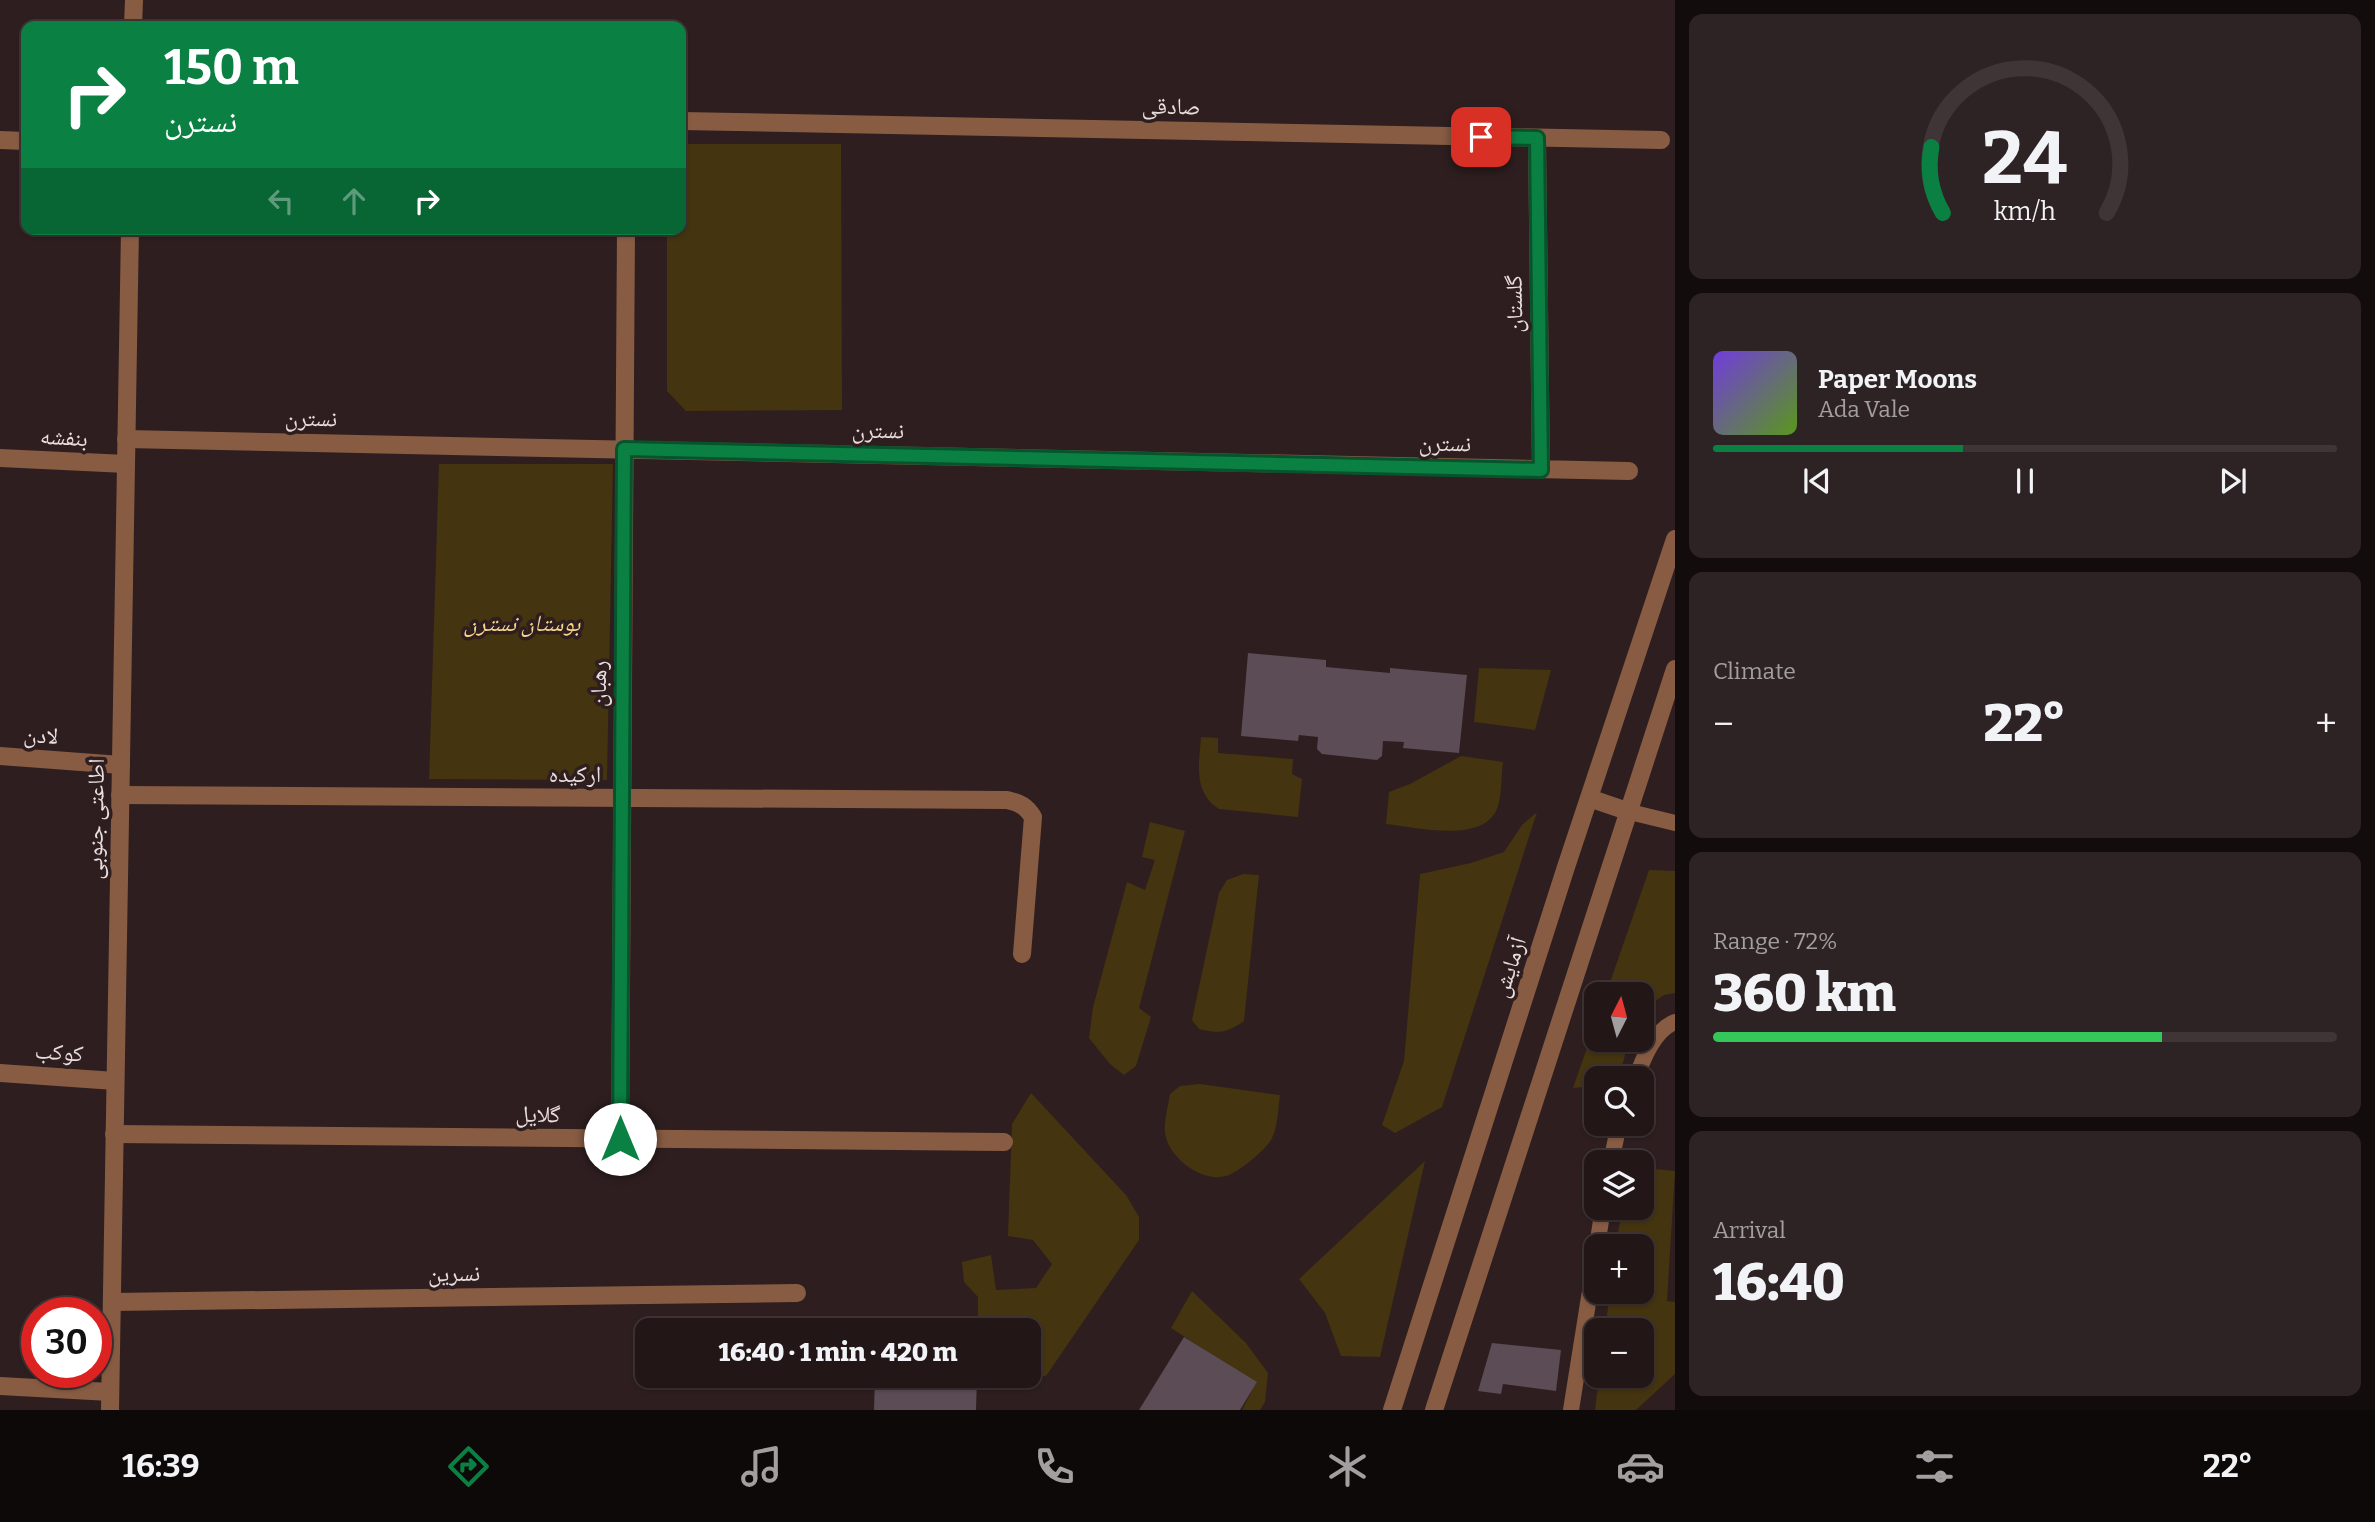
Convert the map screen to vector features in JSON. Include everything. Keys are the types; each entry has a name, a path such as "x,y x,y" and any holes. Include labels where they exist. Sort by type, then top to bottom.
{"street":[{"path":"134,0 134,21"},
{"name":"صادقی","path":"686,121 1661,140"},
{"name":"گلستان","path":"1537,138 1541,470"},
{"path":"0,140 21,141"},
{"name":"اطاعتی جنوبی","path":"112,1302 130,235"},
{"name":"رهبان","path":"620,1139 626,235"},
{"name":"نسترن","path":"126,439 1629,471"},
{"name":"بنفشه","path":"0,458 126,464"},
{"name":"آزمایش","path":"1392,1410 1675,539"},
{"path":"1434,1410 1675,669"},
{"name":"لادن","path":"0,756 121,765"},
{"name":"ارکیده","path":"120,795 1007,800 1020,803 1033,817 1022,954"},
{"path":"1589,798 1630,812"},
{"name":"کوکب","path":"0,1073 115,1081"},
{"name":"گلایل","path":"114,1134 1004,1142"},
{"name":"نسرین","path":"112,1302 797,1293"},
{"path":"0,1387 110,1401"}],"lane":[{"path":"1630,812 1675,823"},
{"path":"1642,1066 1653,1041 1675,1022"},
{"path":"1571,1410 1588,1304"}],"green space":[{"path":"686,144 841,144 842,410 686,411 667,391 667,235 686,235"},
{"name":"بوستان نسترن","path":"439,464 613,464 607,780 429,779"},
{"path":"1479,668 1551,670 1535,730 1474,722"},
{"path":"1201,737 1218,738 1218,753 1293,759 1292,774 1302,779 1298,817 1219,809 1201,786"},
{"path":"1461,756 1503,762 1498,806 1491,818 1480,826 1449,831 1386,824 1389,792 1410,784"},
{"path":"1537,812 1442,1107 1395,1133 1382,1125 1404,1061 1420,874 1471,863 1504,852 1522,825"},
{"path":"1150,822 1185,831 1139,1008 1151,1017 1136,1066 1124,1075 1110,1064 1089,1038 1093,1007 1127,882 1145,890 1155,860 1142,857"},
{"path":"1649,870 1675,871 1675,993 1664,995 1654,1002 1654,982 1610,982"},
{"path":"1243,874 1259,875 1244,1021 1222,1031 1199,1029 1192,1020 1219,893 1227,880"},
{"path":"1586,1052 1626,1052 1622,1066 1584,1066 1584,1087 1573,1088"},
{"path":"1200,1084 1280,1095 1276,1128 1269,1143 1245,1166 1226,1176 1207,1176 1197,1172 1179,1159 1167,1141 1165,1123 1170,1094 1180,1086"},
{"path":"1031,1093 1126,1195 1139,1217 1139,1240 1046,1376 1041,1376 1041,1318 978,1318 978,1297 964,1282 962,1262 991,1255 996,1290 1036,1288 1052,1264 1033,1240 1008,1236 1012,1124"},
{"path":"1425,1161 1380,1357 1341,1356 1325,1313 1299,1279"},
{"path":"1654,1169 1675,1171 1667,1301 1675,1302 1675,1374 1636,1410 1595,1410 1598,1388 1654,1388 1654,1318 1607,1318 1608,1304 1654,1304 1654,1234 1618,1234 1620,1220 1654,1220"},
{"path":"1192,1291 1246,1343 1268,1373 1265,1402 1260,1410 1242,1410 1256,1383 1171,1328"}],"building":[{"path":"1248,653 1326,660 1326,667 1390,673 1390,668 1467,675 1459,753 1403,748 1404,742 1383,741 1382,756 1377,760 1322,754 1317,749 1318,737 1299,735 1298,741 1241,736"},
{"path":"1184,1337 1257,1382 1240,1410 1139,1410"},
{"path":"1492,1343 1561,1350 1556,1391 1503,1384 1501,1394 1478,1391"},
{"path":"875,1388 977,1388 976,1410 874,1410"}],"route":[{"path":"620,1139 624,449 1541,470 1537,138 1481,137"}]}
